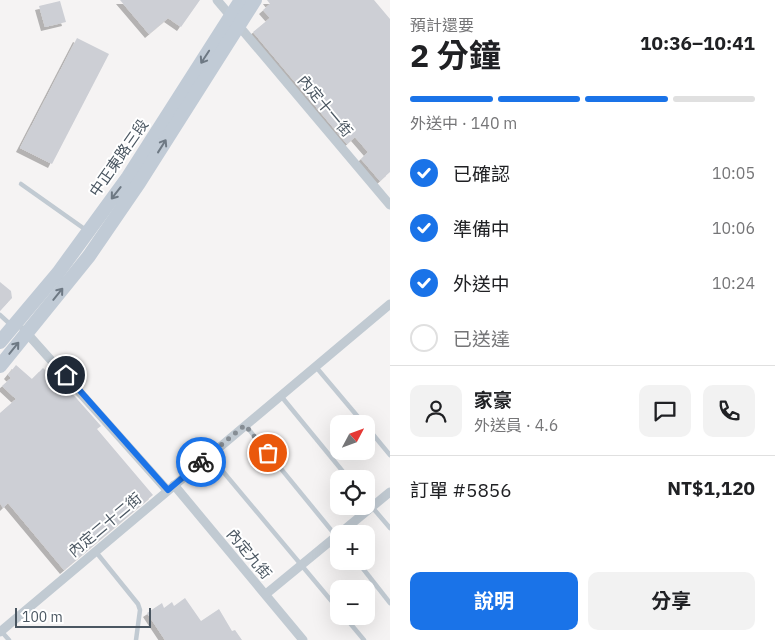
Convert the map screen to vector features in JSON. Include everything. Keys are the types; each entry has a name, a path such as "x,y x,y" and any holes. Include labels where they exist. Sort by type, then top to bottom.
{"main road":[{"name":"中正東路三段","path":"235,20 241,0"},
{"name":"中正東路三段","path":"0,342 58,273 87,230 128,177 235,20 255,0"},
{"path":"0,366 94,247 139,183 235,20"}],"street":[{"name":"內定十一街","path":"217,0 390,205"},
{"name":"內定二十二街","path":"0,632 390,304"},
{"name":"內定九街","path":"12,326 28,332 171,487 304,640"},
{"path":"375,500 390,492"},
{"path":"348,525 358,515"},
{"path":"266,594 330,542"}],"lane":[{"path":"21,184 87,230"},
{"path":"0,315 12,326"},
{"path":"315,366 357,415"},
{"path":"280,395 342,470"},
{"path":"245,425 330,526"},
{"path":"375,437 390,455"},
{"path":"210,454 330,599"},
{"path":"375,510 390,528"},
{"path":"96,551 138,604 140,610 136,640"},
{"path":"364,570 390,603"},
{"path":"352,625 364,640"},
{"path":"0,632 9,640"}],"building":[{"path":"120,0 200,0 181,27 168,18 149,34"},
{"path":"267,0 374,0 390,19 390,172 380,181 361,159 368,152 355,137 347,144 253,32 270,18 263,10 270,4"},
{"path":"60,1 66,22 45,27 39,6"},
{"path":"77,38 109,54 52,164 20,148"},
{"path":"0,282 11,291 12,298 0,311"},
{"path":"16,365 32,379 43,368 70,391 101,426 97,429 153,495 64,570 8,503 3,508 0,503 0,413 16,399 2,386 11,378 8,375"},
{"path":"185,598 201,621 219,609 232,631 235,630 242,640 165,640 147,613 162,603 164,608 172,602 174,606"}],"way so far":[{"path":"201,462 245,425 268,453"}],"route":[{"path":"66,375 168,490 201,462"}]}
